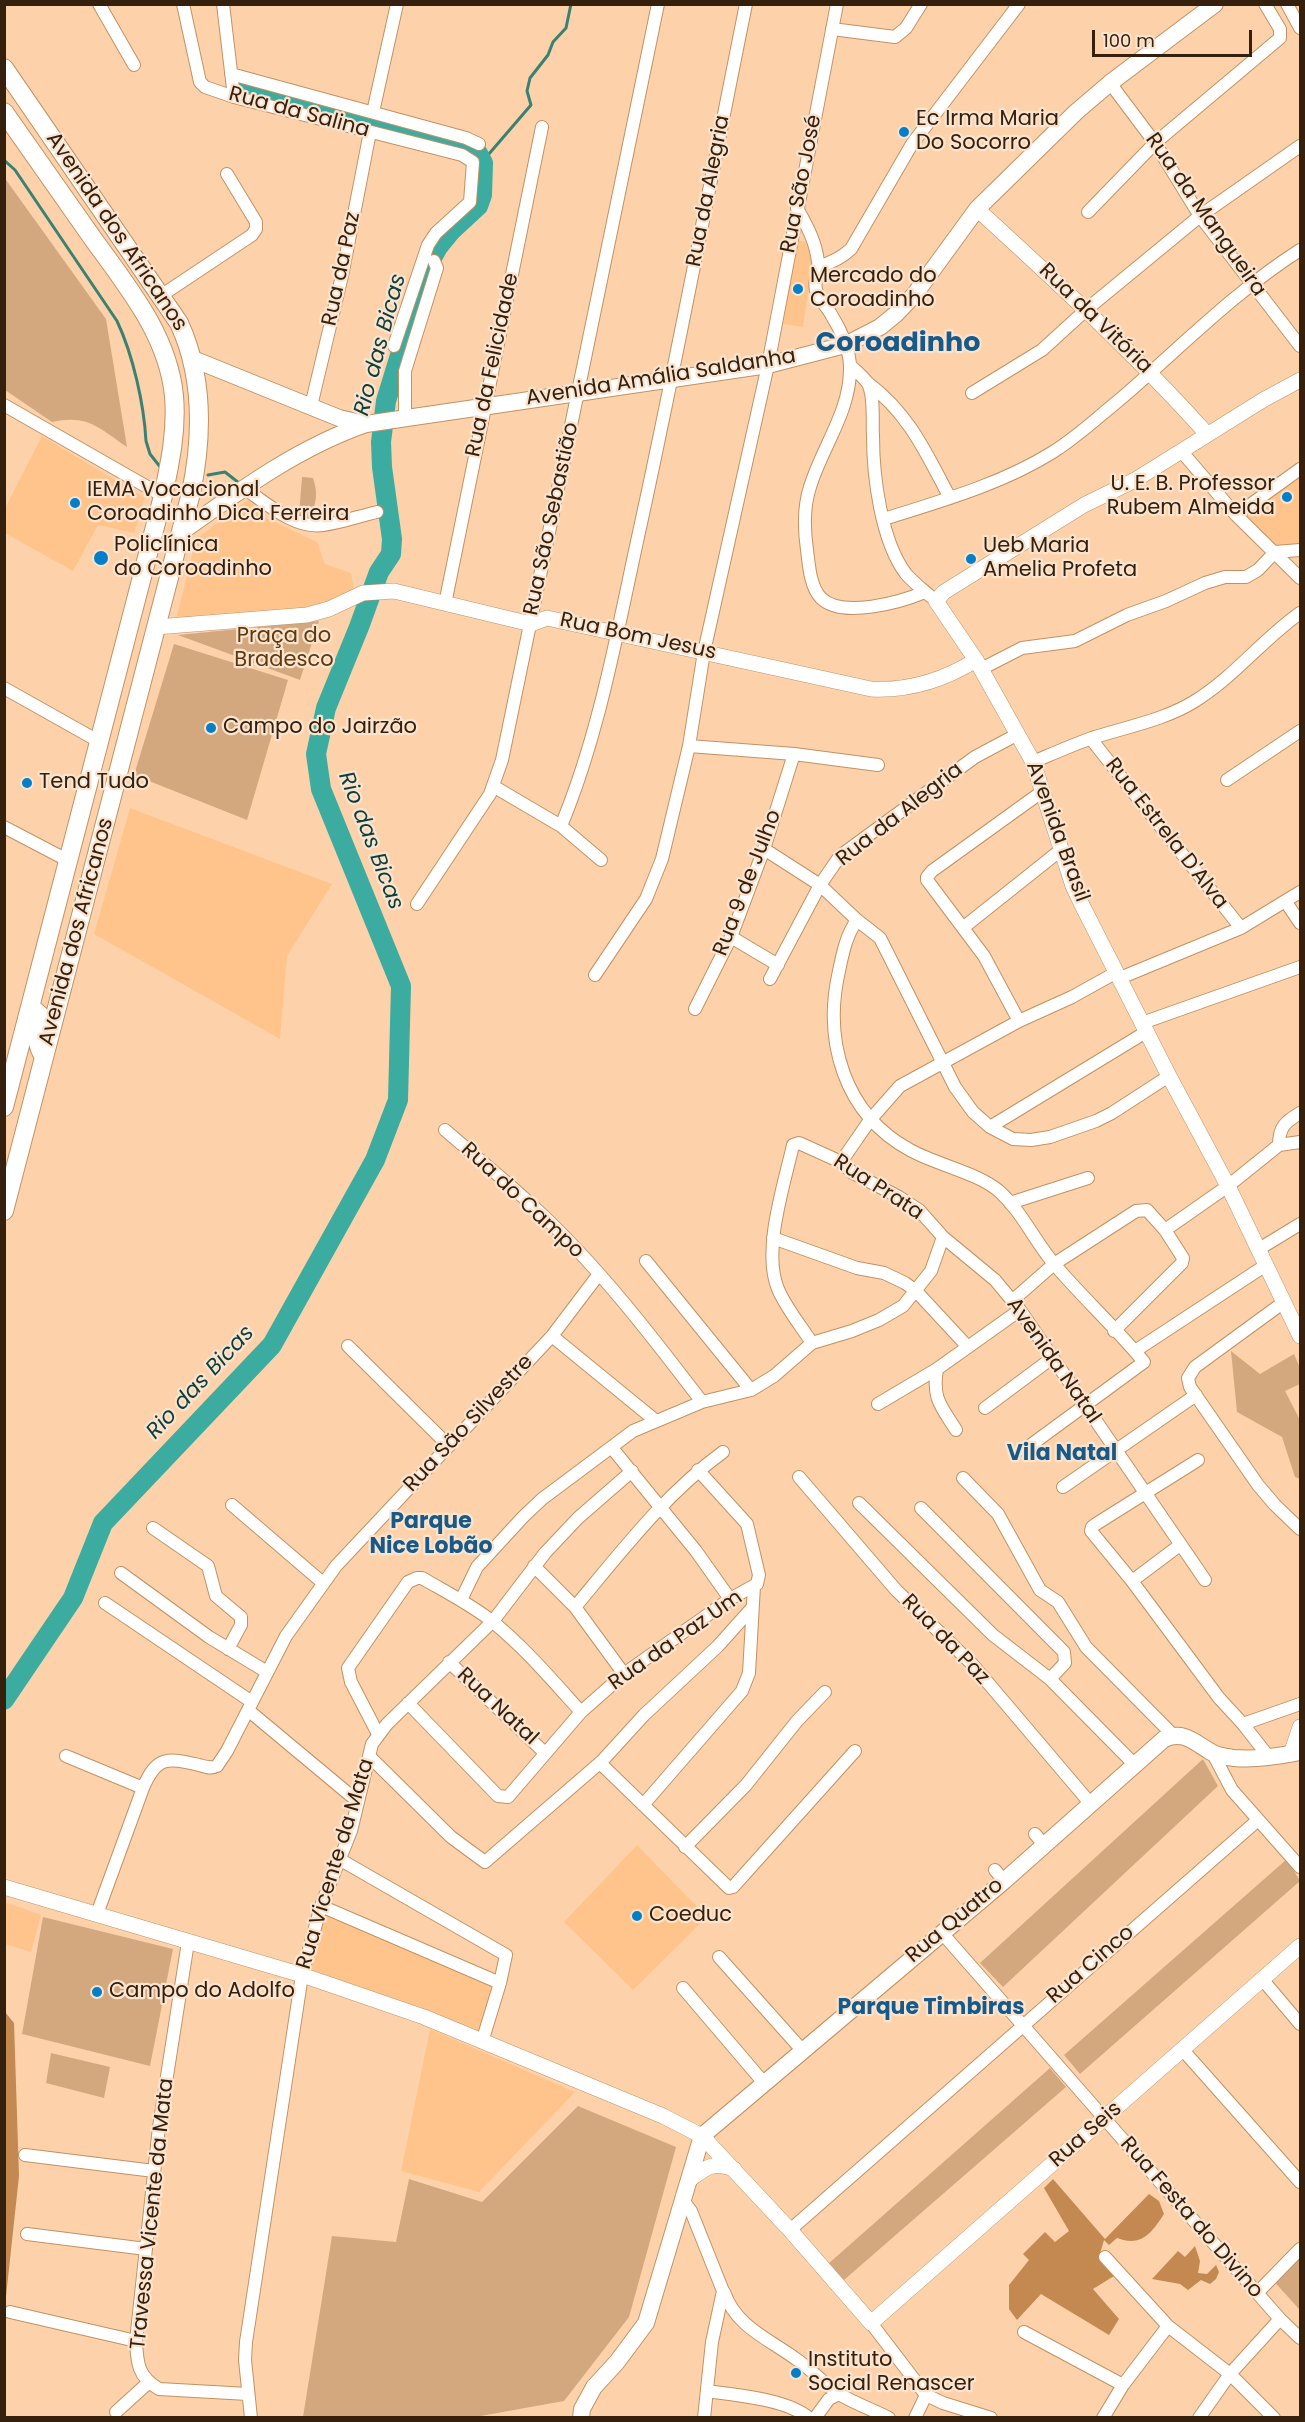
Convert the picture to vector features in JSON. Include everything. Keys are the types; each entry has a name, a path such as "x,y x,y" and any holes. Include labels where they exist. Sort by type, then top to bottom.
{"main road":[{"name":"Avenida Amália Saldanha","path":"193,359 311,406 340,425 370,424 673,377 768,365 845,345 880,327 896,314 915,294 977,209 1076,112 1110,83 1215,4"},
{"name":"Avenida dos Africanos","path":"4,68 179,322 193,359 199,391 200,439 193,485 4,1211"},
{"name":"Avenida dos Africanos","path":"6,1099 163,496 175,419 169,368 161,344 136,299 9,118"},
{"path":"9,118 34,120 66,165 77,172"},
{"path":"180,533 340,425"},
{"path":"153,533 157,558 143,615 147,624 156,627"},
{"path":"120,664 130,665 134,674 129,695 130,725"},
{"path":"30,1009 35,1009 40,1015 36,1038 44,1058"},
{"path":"1173,1735 1193,1739 1213,1754 1245,1758 1296,1753"},
{"name":"Rua Quatro","path":"702,2136 942,1933 1039,1839 1090,1803 1156,1745 1173,1735"},
{"path":"581,2418 586,2399 618,2362 646,2323 702,2136"},
{"path":"592,2418 599,2395 618,2362"}],"street":[{"path":"99,4 134,65"},
{"name":"Rua da Salina","path":"183,4 200,82 205,87 234,97 471,159 474,165 470,202 436,233 428,258"},
{"path":"223,4 234,97"},
{"path":"373,112 397,4"},
{"name":"Rua São Sebastião","path":"417,904 485,803 502,760 658,4"},
{"name":"Rua da Alegria","path":"561,826 583,768 617,632 673,377 746,4"},
{"name":"Rua São José","path":"595,975 646,899 655,880 689,746 704,652 768,365 837,4"},
{"path":"832,29 899,36 921,4"},
{"path":"819,266 832,263 851,249 912,144 1019,4"},
{"path":"1088,212 1155,143 1280,38 1280,29 1265,4"},
{"path":"1287,4 1300,28"},
{"path":"231,74 373,112 479,144"},
{"name":"Rua da Mangueira","path":"1110,83 1155,143 1200,216 1300,346"},
{"name":"Rua da Felicidade","path":"445,604 543,127"},
{"name":"Rua da Paz","path":"311,406 342,276 369,132"},
{"path":"972,393 1042,350 1087,309 1200,216 1300,146"},
{"path":"162,295 252,235 256,229 256,222 227,174"},
{"path":"797,208 812,234 819,266 815,283 817,293 832,316 845,345 850,366 849,390 838,423 814,476 805,506 804,531 814,588 820,597 830,604 843,608 866,607 944,592 1084,505 1135,480 1300,380"},
{"name":"Rua da Vitória","path":"977,209 1087,309 1151,372 1208,434"},
{"path":"884,519 950,498 1028,467 1054,451 1079,433 1151,372 1251,284 1300,250"},
{"path":"394,346 428,258"},
{"path":"400,419 405,371 436,268 428,258"},
{"path":"850,366 885,396 903,417 950,498"},
{"name":"Avenida Brasil","path":"868,383 873,414 873,458 884,519 897,559 906,574 930,596 979,664 1033,762 1073,886 1168,1076 1228,1186 1300,1336"},
{"path":"4,405 163,496"},
{"path":"1182,452 1236,515 1300,578"},
{"path":"1236,515 1300,469"},
{"path":"244,488 271,507 306,525 322,525 377,512"},
{"path":"979,664 1022,648 1076,641 1127,615 1166,601 1205,583 1225,576 1246,577 1258,570 1275,552 1300,550"},
{"name":"Rua Bom Jesus","path":"156,627 307,615 328,609 363,593 385,591 403,593 531,624 547,618 881,690 923,684 979,664"},
{"path":"1033,762 1091,739 1163,716 1192,703 1209,692 1280,627 1300,613"},
{"path":"4,688 100,742"},
{"path":"1227,780 1300,731"},
{"name":"Rua da Alegria","path":"770,980 820,885 840,856 975,757 1018,734"},
{"name":"Rua Estrela D'Alva","path":"1091,739 1241,928"},
{"path":"689,746 794,754 878,765"},
{"name":"Rua 9 de Julho","path":"695,1009 731,937 764,849 794,754"},
{"path":"493,786 561,826 601,860"},
{"path":"1018,1020 984,956 927,880 932,871 1043,791"},
{"path":"4,828 69,861"},
{"path":"764,849 820,885 884,944 942,1062 961,1095 973,1112 990,1127 1013,1139 1031,1140 1050,1137 1112,1113 1168,1076"},
{"path":"964,927 1062,849"},
{"path":"841,1162 870,1120 900,1086 1018,1020 1118,975 1241,928 1300,892"},
{"path":"1286,902 1300,923"},
{"path":"857,920 849,931 834,992 834,1040 849,1084 870,1120 910,1150 940,1165 987,1183 1000,1192 1054,1264 1144,1362 1024,1450"},
{"path":"731,937 778,965"},
{"path":"990,1127 1144,1027 1300,967"},
{"path":"1279,1145 1282,1126 1300,1113"},
{"name":"Rua do Campo","path":"445,1130 536,1209 599,1274 702,1402"},
{"path":"1165,1230 1228,1186 1279,1145 1300,1142"},
{"name":"Rua Prata","path":"773,1238 793,1145 804,1143 841,1162 853,1173 919,1210 943,1237 982,1270"},
{"path":"1010,1203 1088,1178"},
{"path":"878,1404 937,1369 967,1346 1016,1305 1054,1264 1142,1209 1151,1214 1165,1230 1183,1258 1182,1263 1114,1330"},
{"path":"1259,1249 1300,1224"},
{"path":"461,1600 477,1567 542,1499 633,1431 702,1402 751,1390 774,1376 812,1343 852,1331 879,1320 903,1306 931,1271 943,1237"},
{"path":"812,1343 778,1290 772,1270 773,1238 856,1268 884,1273 905,1282 967,1346"},
{"path":"646,1261 751,1390"},
{"path":"1136,1351 1266,1265"},
{"name":"Avenida Natal","path":"982,1270 1016,1305 1205,1581"},
{"name":"Rua do Campo","path":"552,1336 599,1274"},
{"path":"1284,1302 1195,1367 1188,1378 1190,1387 1258,1485 1300,1529"},
{"path":"552,1336 656,1421"},
{"name":"Rua São Silvestre","path":"98,1914 143,1788 151,1772 164,1760 176,1760 210,1768 217,1766 297,1618 336,1566 552,1336"},
{"path":"348,1346 449,1446"},
{"path":"985,1408 1052,1358"},
{"path":"937,1369 934,1388 937,1399 956,1430"},
{"path":"1063,1487 1196,1395"},
{"path":"612,1448 730,1599"},
{"path":"575,1607 661,1508 698,1470 723,1452"},
{"path":"1198,1460 1092,1527 1094,1537 1132,1581 1219,1698 1268,1756"},
{"name":"Rua da Paz Um","path":"408,1703 498,1796 505,1798 512,1794 581,1712 624,1674 759,1581 747,1524 698,1470"},
{"name":"Rua Vicente da Mata","path":"250,2418 245,2360 246,2342 302,1975 321,1906 351,1831 356,1800 372,1744 378,1734 408,1703 493,1622 534,1566 578,1518 632,1471"},
{"name":"Rua da Paz","path":"799,1477 896,1590 972,1664 1090,1803"},
{"path":"963,1478 1003,1521 1040,1590 1058,1602 1086,1647 1173,1735"},
{"path":"859,1503 993,1635 1050,1679 1134,1764"},
{"path":"232,1505 323,1583"},
{"path":"921,1508 1064,1652 1065,1663 1050,1679"},
{"path":"153,1528 208,1566 216,1596 242,1617 241,1625 228,1649"},
{"path":"1132,1581 1180,1545"},
{"path":"534,1566 575,1607 624,1674"},
{"path":"121,1573 209,1637 267,1672"},
{"path":"378,1734 351,1682 348,1668 408,1582 422,1578 461,1600 493,1622 528,1654 581,1712"},
{"path":"643,1805 668,1779 698,1740 742,1691 749,1673 754,1586"},
{"path":"105,1603 250,1706 356,1800"},
{"path":"369,1756 451,1837 485,1862 600,1763 644,1715 718,1646 752,1608"},
{"name":"Rua Natal","path":"449,1662 545,1753"},
{"path":"685,1847 746,1785 797,1721 825,1692"},
{"path":"1243,1724 1300,1704"},
{"path":"1296,1753 1300,1727"},
{"path":"600,1763 725,1886 733,1887 855,1751"},
{"path":"1213,1754 1232,1790 1300,1868"},
{"path":"66,1756 143,1788"},
{"name":"Rua Cinco","path":"790,2230 1258,1820"},
{"path":"339,1859 507,1957 482,2042"},
{"path":"4,1887 302,1975 424,2017 663,2116 702,2136 790,2230 871,2324 926,2395 943,2403 991,2418"},
{"path":"321,1906 500,1983"},
{"name":"Rua Festa do Divino","path":"942,1933 1159,2183 1280,2319 1299,2335"},
{"name":"Travessa Vicente da Mata","path":"148,2382 139,2371 136,2342 159,2127 188,1942"},
{"name":"Rua Seis","path":"871,2324 1300,1946"},
{"path":"719,1957 802,2050"},
{"path":"1262,1979 1300,2024"},
{"path":"683,1988 764,2083"},
{"path":"1182,2049 1300,2182"},
{"path":"25,2156 154,2171"},
{"path":"689,2180 712,2165 723,2165 734,2169"},
{"path":"683,2200 691,2211 728,2305 747,2326 795,2358 839,2394 889,2418"},
{"path":"27,2234 146,2249"},
{"path":"1258,2292 1300,2249"},
{"path":"1105,2257 1168,2326 1230,2374 1274,2418"},
{"path":"704,2418 712,2342 723,2291"},
{"path":"9,2312 136,2342"},
{"path":"1199,2418 1230,2374 1280,2319"},
{"path":"1103,2418 1124,2385 1168,2326"},
{"path":"1024,2332 1124,2385"},
{"path":"116,2412 148,2382 159,2389 172,2391 248,2394"},
{"path":"707,2391 782,2405 801,2411 809,2418"},
{"path":"815,2418 829,2399 839,2394"},
{"path":"915,2418 926,2395"}],"shaded area":[{"name":"Mercado do Coroadinho","path":"795,240 808,242 814,254 803,327 783,324"},
{"name":"IEMA Vocacional Coroadinho Dica Ferreira","path":"42,436 145,498 134,533 98,525 73,571 5,533 5,508"},
{"name":"U. E. B. Professor Rubem Almeida","path":"1300,477 1300,545 1276,545 1246,516"},
{"path":"249,499 262,516 317,542 325,564 351,573 354,591 314,608 176,619 196,539"},
{"path":"130,808 332,884 287,956 280,1039 94,934"},
{"name":"Coeduc","path":"637,1845 707,1917 633,1990 564,1922"},
{"path":"5,1902 41,1915 31,1952 5,1944"},
{"path":"321,1906 500,1983 482,2042 302,1975"},
{"path":"5,2012 14,2023 19,2176 5,2306"},
{"path":"430,2029 575,2092 479,2192 401,2171"},
{"path":"1053,2179 1105,2239 1149,2194 1159,2201 1164,2214 1150,2233 1139,2240 1117,2238 1109,2245 1104,2240 1099,2257 1114,2276 1093,2289 1119,2319 1109,2335 1041,2294 1017,2320 1009,2309 1009,2285 1029,2260 1023,2254 1045,2232 1055,2242 1069,2231 1044,2188"},
{"path":"1195,2246 1200,2261 1198,2273 1207,2274 1216,2265 1219,2272 1210,2284 1201,2280 1188,2290 1180,2284 1152,2279 1178,2251 1185,2257"}],"green space":[{"path":"4,177 106,319 127,447 84,421 52,422 5,390"},
{"path":"302,477 313,478 315,484 316,499 311,520 306,520 299,515"},
{"name":"Praça do Bradesco","path":"319,621 300,680 178,635"},
{"name":"Campo do Jairzão","path":"174,644 288,680 247,820 134,775"},
{"path":"1231,1351 1260,1374 1294,1354 1300,1368 1300,1384 1285,1391 1300,1420 1300,1479 1295,1477 1282,1437 1237,1412"},
{"path":"1203,1759 1218,1786 1003,1987 980,1963"},
{"path":"1287,1859 1300,1881 1080,2074 1064,2055"},
{"name":"Campo do Adolfo","path":"43,1917 173,1949 150,2066 22,2034"},
{"path":"51,2053 110,2067 104,2098 46,2083"},
{"path":"1050,2068 1066,2087 844,2280 828,2264"},
{"path":"578,2106 676,2147 629,2317 564,2401 475,2417 303,2417 332,2236 396,2242 409,2179 482,2202"},
{"path":"1300,2250 1300,2308 1299,2309 1270,2277"}],"waterway":[{"path":"482,162 531,105 527,91 530,78 548,55 553,42 566,28 571,4"},
{"name":"Rio das Bicas","path":"4,1700 73,1598 103,1523 272,1345 375,1160 398,1100 401,986 321,789 316,754 326,708 379,572 391,554 392,539 382,467 381,442 386,401 427,267 438,247 451,231 478,206 482,195 483,163 476,150 246,88"},
{"path":"4,160 15,170 117,321 137,380 146,441 150,454 161,468"},
{"path":"208,475 225,472 239,483"},
{"path":"380,513 388,511"}],"place":[{"name":"Ec Irma Maria Do Socorro","path":"904,132"},
{"name":"Mercado do Coroadinho","path":"798,289"},
{"name":"U. E. B. Professor Rubem Almeida","path":"1287,497"},
{"name":"IEMA Vocacional Coroadinho Dica Ferreira","path":"75,503"},
{"name":"Policlínica do Coroadinho","path":"101,558"},
{"name":"Ueb Maria Amelia Profeta","path":"971,559"},
{"name":"Campo do Jairzão","path":"211,728"},
{"name":"Tend Tudo","path":"27,783"},
{"name":"Coeduc","path":"637,1916"},
{"name":"Campo do Adolfo","path":"97,1992"},
{"name":"Instituto Social Renascer","path":"796,2373"}],"district":[{"name":"Coroadinho","path":"898,344"},
{"name":"Vila Natal","path":"1062,1454"},
{"name":"Parque Nice Lobão","path":"431,1534"},
{"name":"Parque Timbiras","path":"931,2008"}]}
